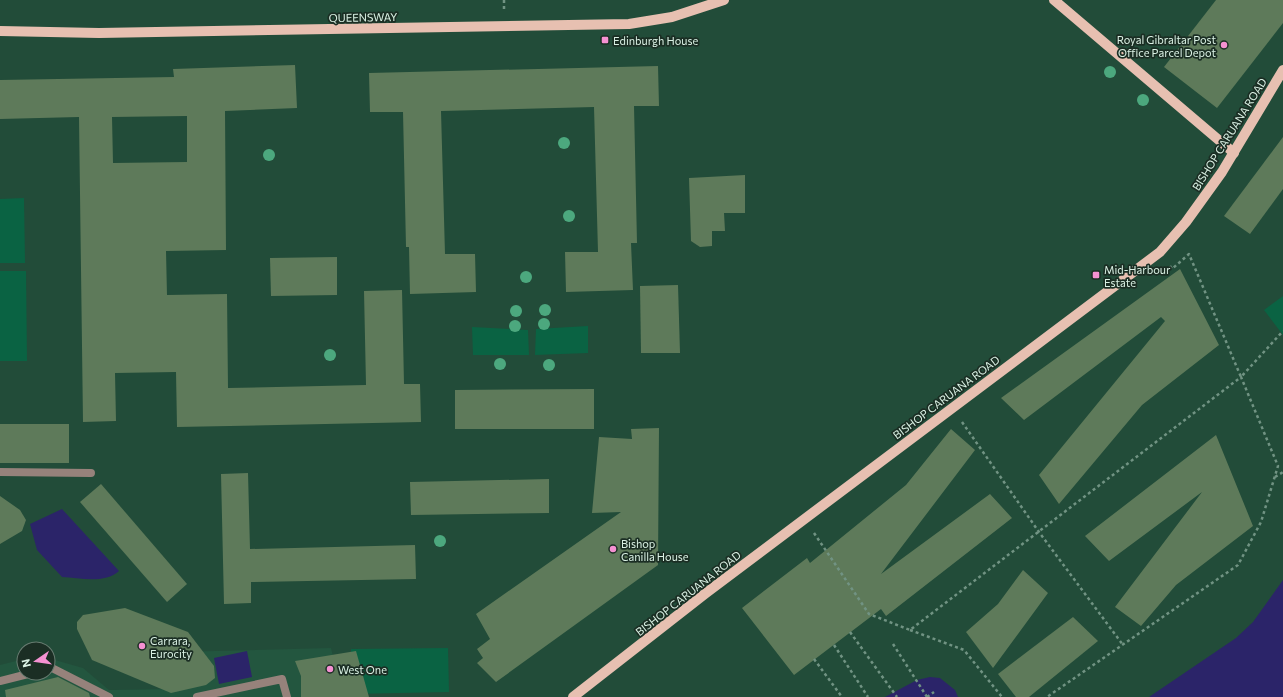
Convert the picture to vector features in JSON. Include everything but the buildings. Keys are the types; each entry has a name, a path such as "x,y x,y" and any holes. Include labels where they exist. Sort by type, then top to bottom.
{"main road":[{"name":"QUEENSWAY","path":"0,31 99,33 629,24 672,17 724,0"},
{"path":"1054,0 1234,153"},
{"name":"BISHOP CARUANA ROAD","path":"573,697 804,519 1160,252 1186,222 1222,172 1283,70"}],"street":[{"path":"0,472 91,473"},
{"path":"56,670 109,697"},
{"path":"0,680 16,676"},
{"path":"197,697 282,679 287,697"}],"path":[{"path":"1047,697 1238,565 1261,522 1275,478 1278,466 1189,254 1172,269 1160,252"},
{"path":"910,630 1241,377 1283,331"},
{"path":"953,408 1039,532 1122,645"},
{"path":"1275,478 1283,472"},
{"path":"804,519 869,614 964,650 1002,697"},
{"path":"850,632 897,697"},
{"path":"834,644 868,697"},
{"path":"893,644 929,696 934,692"},
{"path":"814,659 842,697"}],"shaded area":[{"path":"24,198 25,263 0,263 0,199"},
{"path":"0,271 26,271 27,361 0,361"},
{"path":"1283,296 1283,335 1264,310"},
{"path":"588,326 588,353 535,355 536,329"},
{"path":"472,327 528,330 529,355 473,355"},
{"path":"62,509 119,571 107,578 100,579 62,577 37,550 30,524"},
{"path":"1283,580 1283,697 1149,697 1236,638 1253,622"},
{"path":"331,648 343,697 0,697 0,665 16,661 16,681 56,681 56,660 83,668 109,690 170,689 172,652"},
{"path":"448,648 449,692 351,694 351,649"},
{"path":"247,651 252,677 219,684 214,658"},
{"path":"930,677 940,678 955,690 958,697 885,697 917,680"}],"place":[{"name":"Edinburgh House","path":"605,40"},
{"name":"Royal Gibraltar Post Office Parcel Depot","path":"1224,45"},
{"name":"Mid-Harbour Estate","path":"1096,275"},
{"name":"Bishop Canilla House","path":"613,549"},
{"name":"Carrara, Eurocity","path":"142,646"},
{"name":"West One","path":"330,669"}]}
